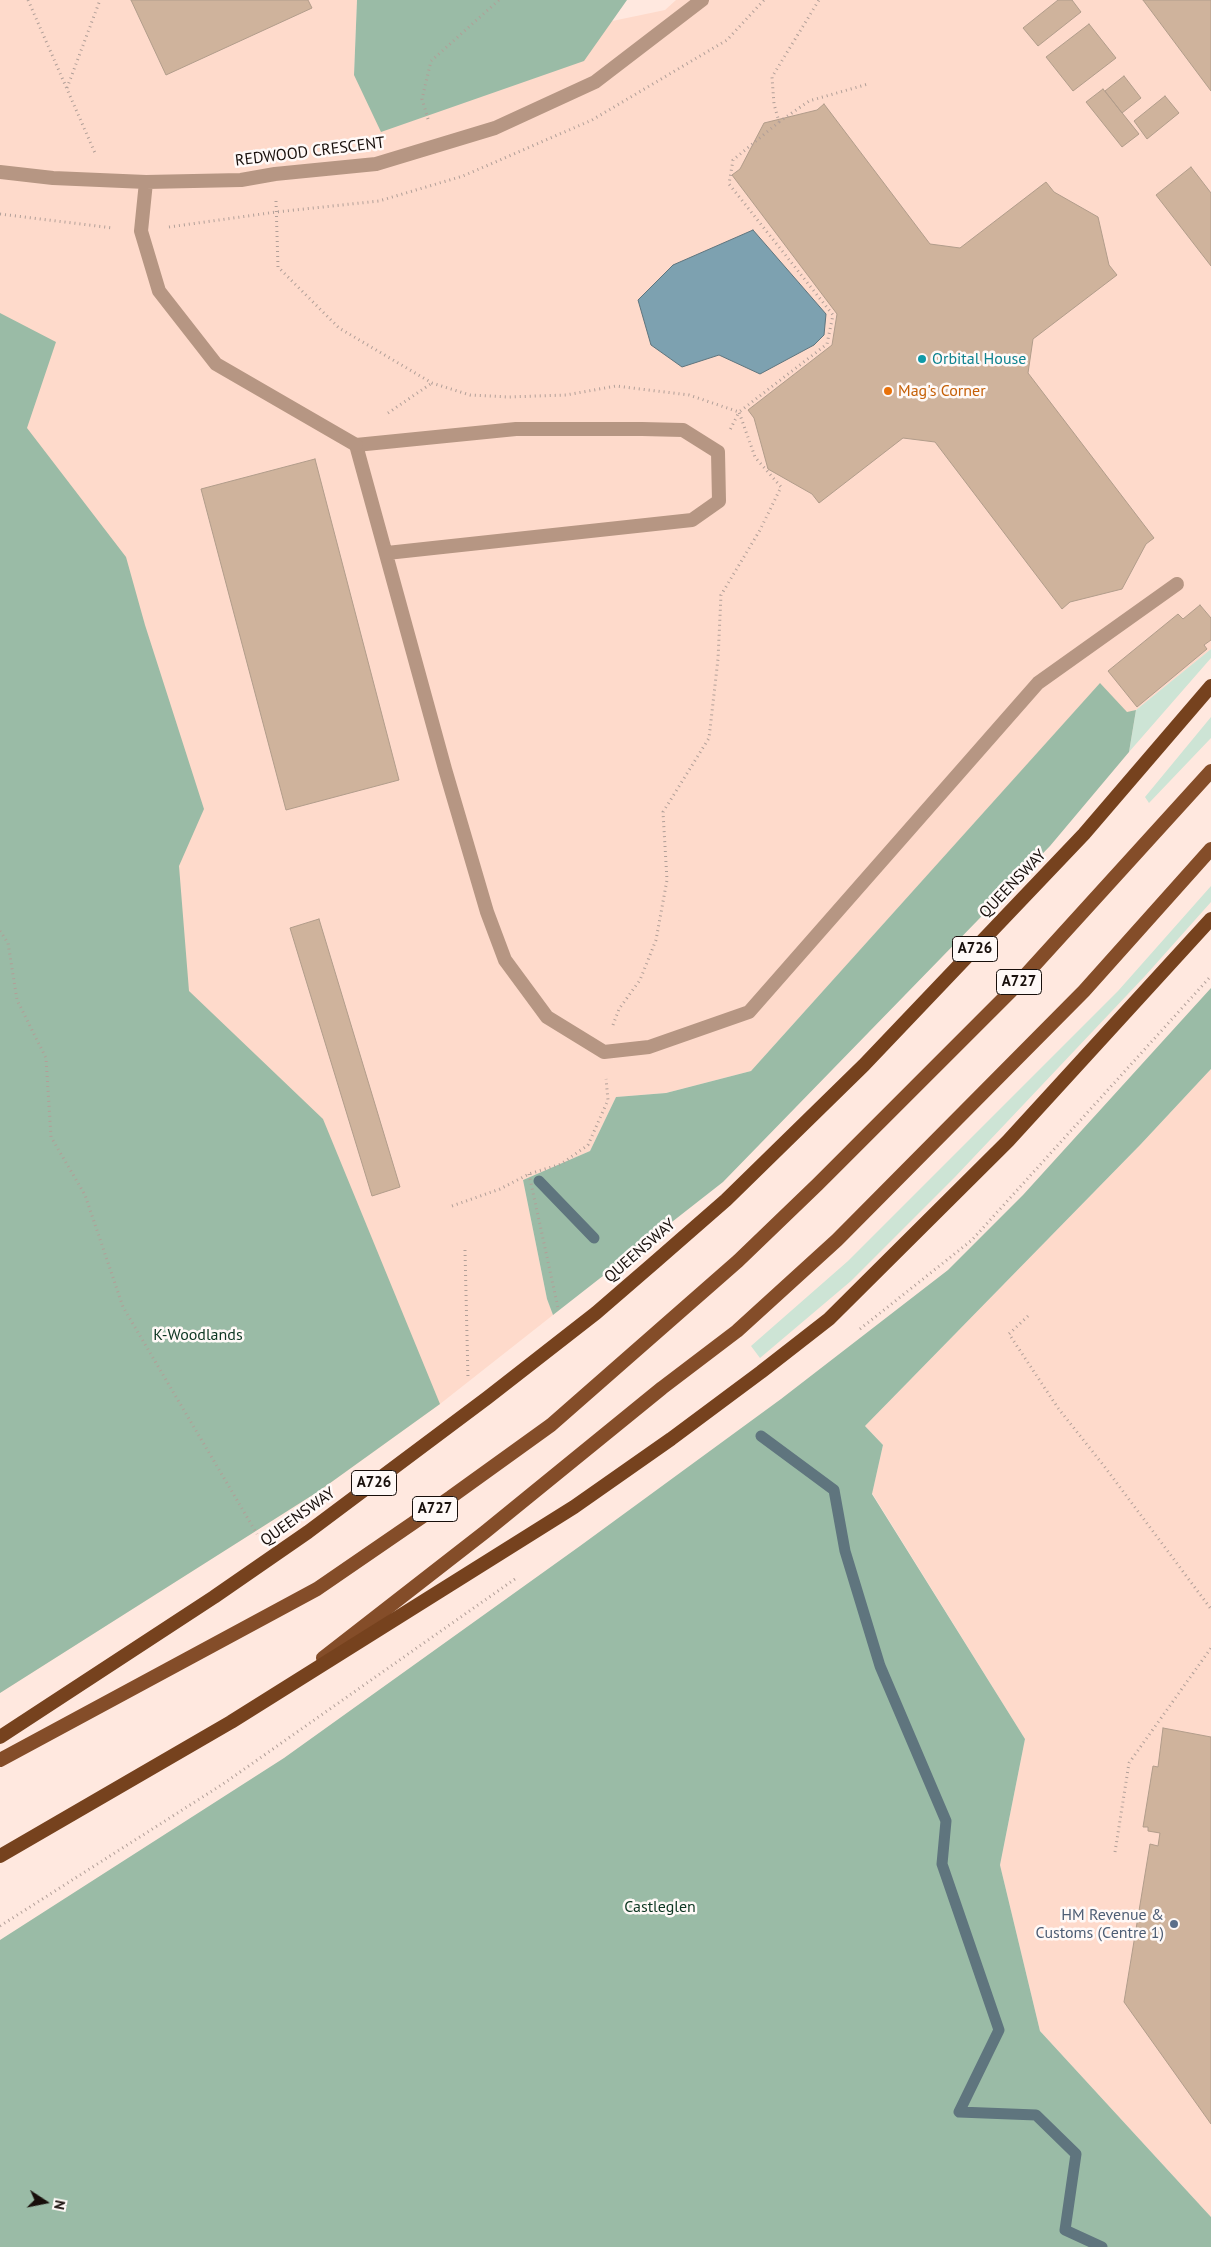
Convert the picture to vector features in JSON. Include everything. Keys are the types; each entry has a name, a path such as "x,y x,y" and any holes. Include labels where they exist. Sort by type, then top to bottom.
{"highway":[{"name":"QUEENSWAY","path":"0,1737 214,1597 308,1532 487,1398 626,1288 740,1186 864,1065 1084,834 1211,686"},
{"path":"0,1856 231,1722 295,1680 574,1508 679,1433 828,1319 1008,1142 1211,919"}],"main road":[{"name":"A727","path":"0,1760 316,1589 451,1497 551,1425 738,1261 818,1184 1011,991 1211,771"},
{"path":"295,1680 485,1532 662,1388 737,1331 837,1240 1084,991 1211,849"}],"street":[{"name":"REDWOOD CRESCENT","path":"0,172 53,178 107,181 241,180 275,174 376,164 495,128 595,82 702,0"},
{"path":"146,182 141,231 159,290 216,364 356,445 516,430 642,429 683,430 718,452 719,501 692,520 387,553"},
{"path":"356,445 445,769 487,912 505,960 547,1016 604,1052 650,1047 749,1012 1038,683 1178,584"}],"path":[{"path":"28,0 107,181"},
{"path":"67,88 100,0"},
{"path":"435,146 422,99 431,61 499,0"},
{"path":"779,122 774,104 772,77 819,0"},
{"path":"718,452 739,412 827,344 833,315 729,184 732,160 779,122 809,101 868,84"},
{"path":"275,174 278,267 339,328 432,383 470,395 508,397 566,395 616,386 689,395 739,412"},
{"path":"452,1206 500,1189 529,1174 561,1164 588,1145 608,1100 604,1052 619,1009 640,980 656,940 667,880 663,812 709,738 718,659 721,595 760,530 781,487 755,457 739,412"},
{"path":"0,931 8,943 18,1000 46,1058 51,1137 85,1195 123,1307 261,1541"},
{"path":"529,1174 560,1317"},
{"path":"465,1250 468,1382"},
{"path":"1028,1316 1009,1334 1058,1408 1211,1609"},
{"path":"1115,1852 1129,1764 1211,1648"}],"shaded area":[{"path":"0,0 357,0 354,75 665,10 676,0 1211,0 1211,649 1136,710 1127,713 1100,684 751,1071 666,1093 616,1097 590,1151 523,1180 547,1299 553,1315 440,1404 319,1491 0,1693"},
{"path":"1211,1069 1211,2217 1040,2031 1000,1865 1025,1739 872,1493 883,1445 865,1426 1141,1144"}],"green space":[{"path":"357,0 627,0 584,61 381,132 354,75"},
{"name":"K-Woodlands","path":"0,313 56,342 27,428 126,557 145,625 204,809 179,866 189,991 323,1119 440,1404 319,1491 0,1693"},
{"path":"1211,649 1211,658 1129,752 1136,710"},
{"path":"1100,683 1127,712 1136,710 1129,752 1050,846 723,1182 553,1315 547,1299 523,1180 590,1151 616,1097 666,1093 751,1071"},
{"path":"1211,717 1211,738 1149,803 1145,797"},
{"path":"1211,886 1211,902 1145,976 955,1177 851,1281 760,1358 751,1346 848,1261 1118,991"},
{"name":"Castleglen","path":"1211,988 1211,1069 1141,1144 865,1426 883,1445 872,1494 1025,1739 1000,1865 1040,2031 1211,2217 1211,2247 0,2247 0,1940 284,1758 781,1399 948,1270 1023,1195"}],"water":[{"path":"753,230 826,314 824,335 814,345 760,374 719,355 682,367 651,345 638,300 673,265"}],"building":[{"path":"131,0 308,0 312,8 166,75"},
{"path":"1058,0 1072,0 1081,12 1038,46 1023,28"},
{"path":"1143,0 1211,0 1211,91"},
{"path":"1089,24 1116,58 1073,91 1046,57"},
{"path":"1124,76 1141,98 1122,113 1105,91"},
{"path":"1103,89 1139,134 1122,147 1086,102"},
{"path":"1165,96 1179,113 1147,139 1134,121"},
{"name":"Orbital House","path":"824,104 930,244 960,248 1046,182 1054,192 1098,217 1109,265 1117,275 1033,339 1028,373 1154,538 1146,544 1122,589 1070,602 1062,609 935,442 903,438 819,503 812,494 768,469 754,418 748,410 832,345 837,314 732,175 740,169 764,123 817,110"},
{"path":"1191,167 1211,193 1211,266 1156,195"},
{"path":"315,459 399,780 286,810 201,489"},
{"path":"1200,605 1211,618 1211,640 1204,645 1207,649 1137,707 1108,671 1178,614 1183,619"},
{"path":"319,919 400,1187 372,1196 290,928"},
{"name":"HM Revenue & Customs (Centre 1)","path":"1163,1728 1211,1737 1211,2124 1124,2002 1150,1844 1158,1846 1160,1833 1148,1831 1148,1827 1143,1827 1153,1766 1158,1767"}],"waterway":[{"path":"539,1181 594,1238"},
{"path":"761,1436 834,1490 845,1551 880,1666 946,1821 942,1864 999,2030 959,2112 1036,2115 1076,2154 1065,2230 1102,2247"}],"place":[{"name":"Orbital House","path":"922,359"},
{"name":"Mag's Corner","path":"888,391"},
{"name":"HM Revenue & Customs (Centre 1)","path":"1174,1924"}]}
